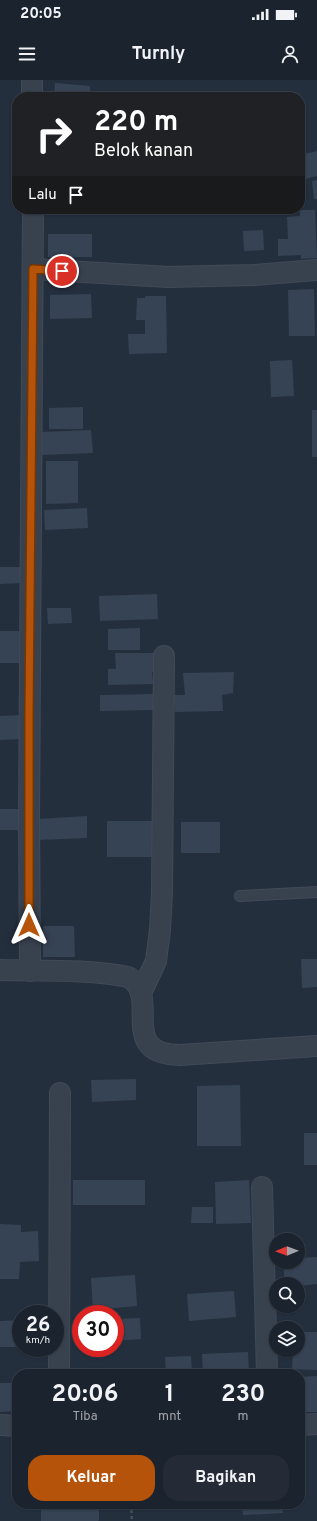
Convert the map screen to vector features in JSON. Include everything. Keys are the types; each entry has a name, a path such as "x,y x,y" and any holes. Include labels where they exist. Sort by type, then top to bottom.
{"street":[{"path":"32,80 32,92"},
{"path":"30,971 29,692 33,214"},
{"path":"33,269 168,277 254,275 317,270"},
{"path":"164,656 162,892 160,930 156,961 142,992 144,1032 146,1039 150,1046 162,1053 180,1055 317,1046"},
{"path":"0,970 126,976 131,979 142,992"},
{"path":"59,1369 60,1093"},
{"path":"262,1187 267,1369"},
{"path":"305,1424 317,1424"},
{"path":"0,1426 12,1426"}],"lane":[{"path":"240,896 317,892"}],"path":[{"path":"131,1509 132,1521"}],"building":[{"path":"55,83 90,86 90,92 54,92"},
{"path":"317,151 317,176 305,179 305,154"},
{"path":"317,180 317,199 314,199 312,181"},
{"path":"305,210 315,210 317,258 301,259 301,255 278,256 278,239 288,239 287,217 300,216 300,214 305,214"},
{"path":"51,214 97,214 97,215"},
{"path":"263,230 264,250 244,251 243,231"},
{"path":"48,234 92,234 92,257 48,257"},
{"path":"314,289 315,336 289,336 288,290"},
{"path":"91,294 92,318 50,319 50,295"},
{"path":"145,296 166,296 167,353 129,354 128,334 145,334 145,320 136,320 137,298 145,298"},
{"path":"292,360 294,396 271,397 270,361"},
{"path":"83,407 83,429 49,429 49,408"},
{"path":"312,410 317,410 317,457 312,457"},
{"path":"91,430 93,453 42,455 41,432"},
{"path":"46,461 78,461 78,503 46,504"},
{"path":"87,508 88,528 45,530 44,510"},
{"path":"0,567 24,567 24,583 0,584"},
{"path":"157,594 158,619 100,621 99,596"},
{"path":"47,608 71,608 72,623 48,624"},
{"path":"140,628 140,650 108,650 108,629"},
{"path":"0,631 26,631 26,663 0,663"},
{"path":"115,653 158,653 159,672 152,672 153,684 108,685 108,669 116,669"},
{"path":"234,672 233,693 222,695 223,711 175,712 174,695 185,695 183,673"},
{"path":"154,694 154,710 100,711 100,695"},
{"path":"23,715 24,739 0,740 0,716"},
{"path":"0,809 18,809 18,830 0,830"},
{"path":"87,816 87,838 39,840 38,819"},
{"path":"107,821 153,821 153,857 107,857"},
{"path":"181,822 220,822 220,853 181,853"},
{"path":"43,926 74,926 75,957 43,957"},
{"path":"301,959 317,959 317,987 302,988"},
{"path":"136,1079 136,1100 92,1102 91,1080"},
{"path":"240,1085 241,1146 197,1146 197,1086"},
{"path":"304,1133 317,1133 317,1165 304,1165"},
{"path":"73,1180 145,1180 145,1205 73,1205"},
{"path":"249,1180 251,1223 216,1224 215,1182"},
{"path":"192,1207 213,1207 213,1223 191,1223"},
{"path":"0,1224 21,1225 21,1232 38,1231 39,1261 20,1262 19,1279 0,1279"},
{"path":"317,1257 317,1284 305,1285 305,1277 284,1277 284,1269 305,1269 305,1258"},
{"path":"135,1275 137,1306 124,1307 124,1305 93,1305 91,1278"},
{"path":"234,1291 236,1317 189,1321 187,1294"},
{"path":"140,1318 141,1339 124,1340 124,1319"},
{"path":"12,1320 12,1347 0,1347 0,1321"},
{"path":"305,1332 317,1332 317,1370 292,1369 293,1357 305,1357"},
{"path":"248,1352 249,1369 203,1369 202,1354"},
{"path":"191,1356 192,1369 166,1369 165,1357"},
{"path":"317,1376 317,1412 305,1412 305,1377"},
{"path":"0,1383 12,1383 12,1411 0,1412"},
{"path":"41,1509 99,1509 98,1521 41,1521"},
{"path":"242,1509 283,1509 283,1513 243,1515"}],"route":[{"path":"29,925 29,713 33,269 62,271"}]}
